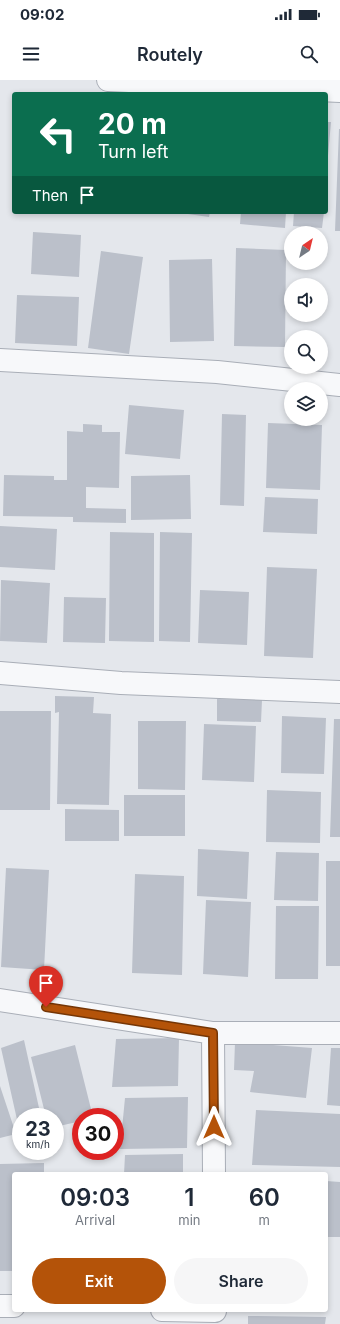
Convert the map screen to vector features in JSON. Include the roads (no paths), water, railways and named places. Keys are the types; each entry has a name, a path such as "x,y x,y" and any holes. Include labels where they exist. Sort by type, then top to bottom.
{"street":[{"path":"108,80 293,84 340,91"},
{"path":"0,360 217,372 340,385"},
{"path":"0,673 121,683 340,692"},
{"path":"0,1000 213,1033 340,1033"},
{"path":"213,1033 214,1172"},
{"path":"0,1306 12,1306"},
{"path":"183,1312 215,1315"}]}
